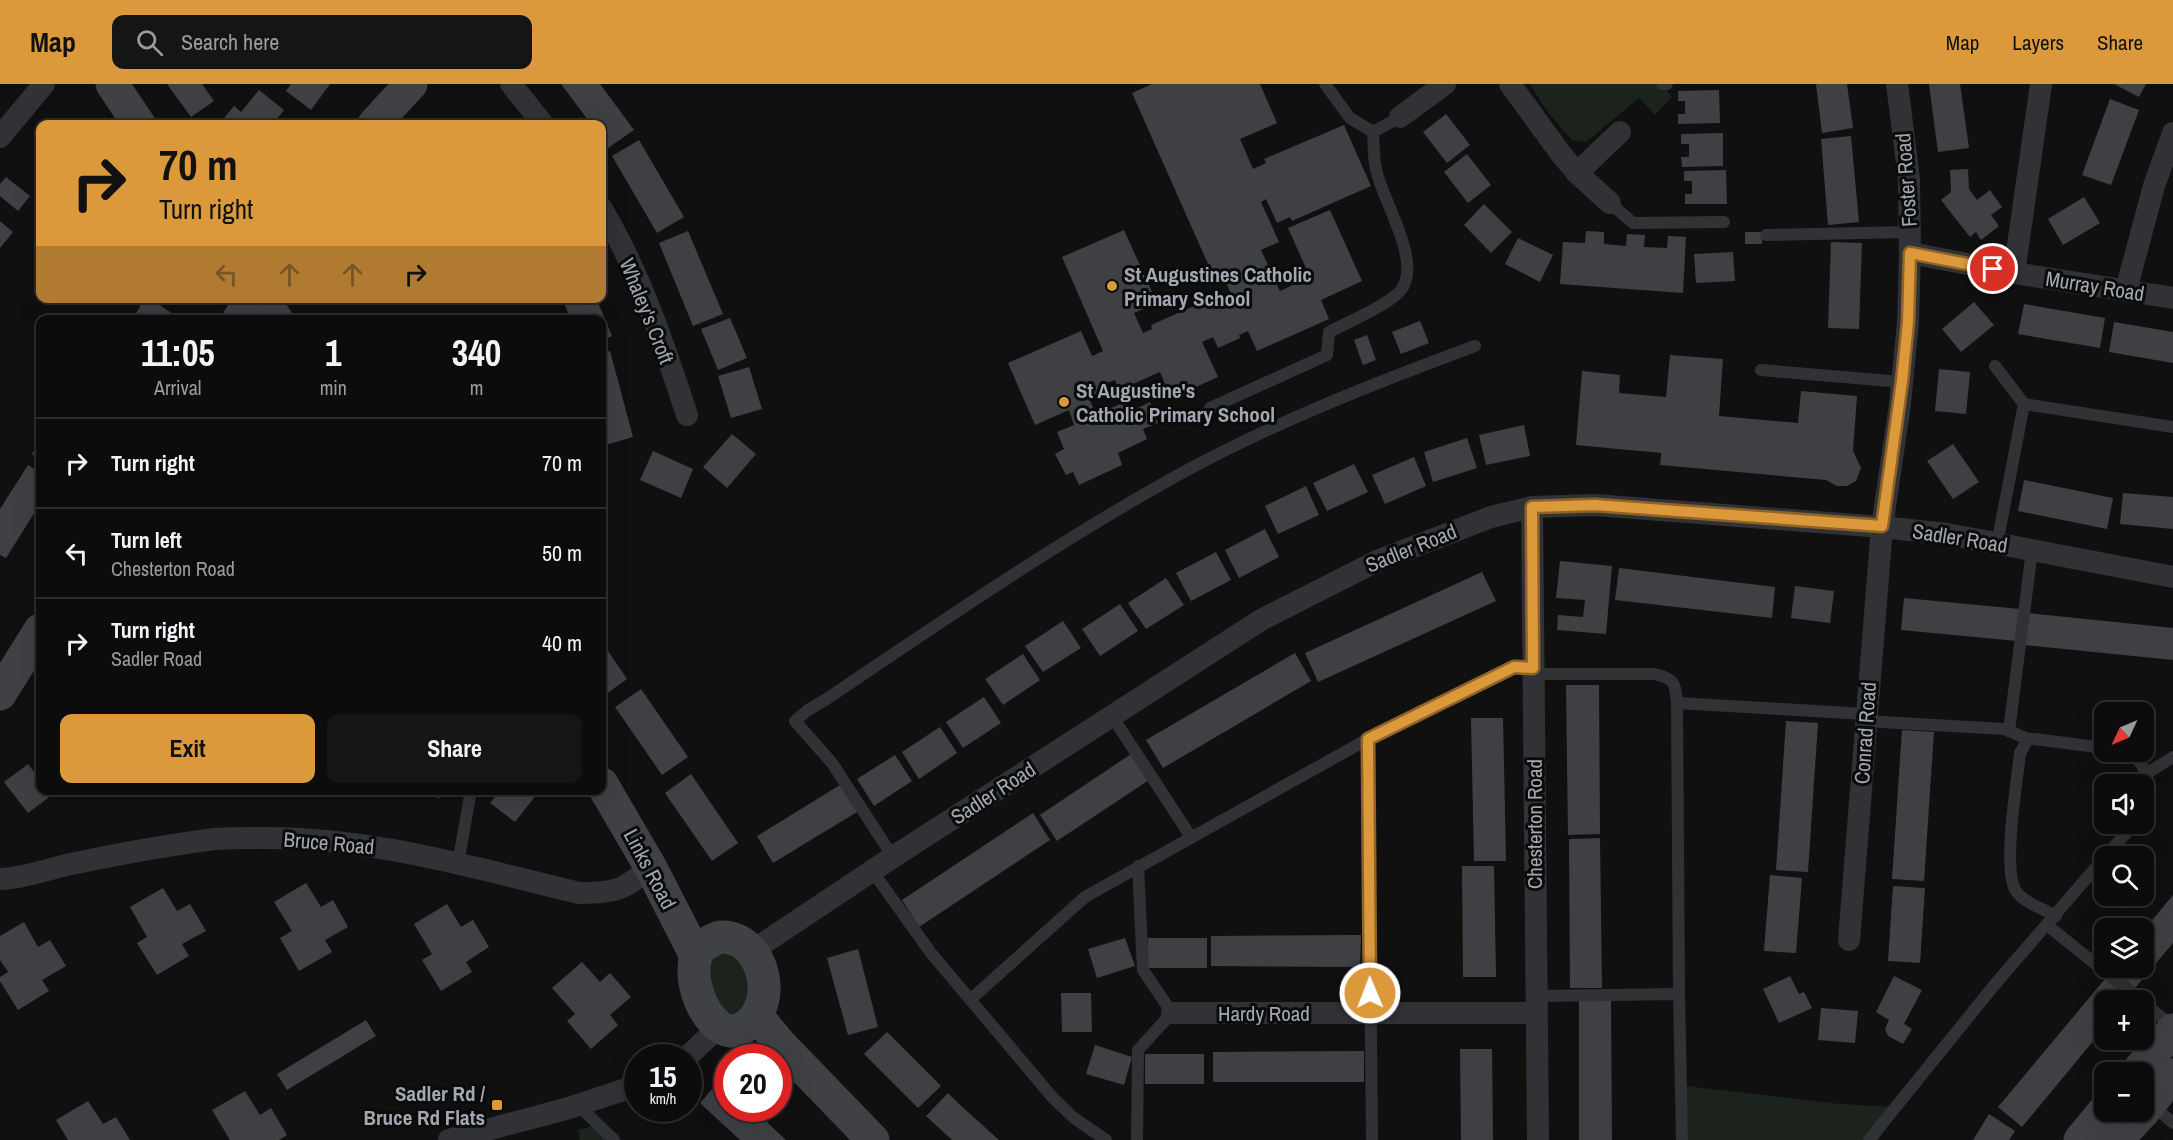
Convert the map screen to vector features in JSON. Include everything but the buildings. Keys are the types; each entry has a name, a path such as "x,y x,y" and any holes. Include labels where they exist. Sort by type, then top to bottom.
{"street":[{"path":"0,137 44,84"},
{"path":"112,84 136,120"},
{"path":"378,120 411,84"},
{"path":"511,84 540,120"},
{"path":"1401,117 1445,84"},
{"path":"1510,84 1561,154 1577,173 1610,203"},
{"name":"Foster Road","path":"1882,526 1908,322 1909,179 1897,84"},
{"path":"2014,273 2041,84"},
{"path":"1577,173 1620,132"},
{"path":"2126,290 2154,186 2173,133"},
{"name":"Whaley's Croft","path":"606,217 637,281 664,346 687,415"},
{"name":"Murray Road","path":"1910,243 2014,273 2173,298"},
{"name":"Sadler Road","path":"752,951 893,857 1261,620 1377,561 1491,517 1532,507 1595,505 1882,526 1947,534 2173,577"},
{"name":"Chesterton Road","path":"1532,507 1538,1140"},
{"name":"Conrad Road","path":"1849,940 1882,526"},
{"path":"0,694 36,636"},
{"name":"Links Road","path":"606,791 651,868 696,956"},
{"name":"Bruce Road","path":"0,879 20,878 143,849 218,839 289,838 357,844 425,855 579,893 604,893 627,886 651,868"},
{"path":"730,937 738,939 752,951 760,966 764,997 757,1016 741,1029 734,1031 720,1026 711,1019 696,989 694,974 696,956 704,945 720,938 730,937"},
{"name":"Hardy Road","path":"1172,1013 1370,1014 1536,1004"},
{"path":"757,1016 781,1045 873,1140"},
{"path":"701,1044 720,1026"},
{"path":"2145,1062 2173,1028"},
{"path":"2154,1108 2173,1075"},
{"path":"449,1140 578,1105 624,1090"},
{"path":"2080,1140 2095,1122"},
{"path":"2117,1140 2140,1122"}],"lane":[{"path":"1325,84 1350,118 1373,132"},
{"path":"1662,84 1667,84"},
{"path":"1373,132 1401,117"},
{"path":"1210,408 1327,355 1329,332 1383,305 1403,289 1408,272 1404,246 1376,169 1373,132"},
{"path":"1610,203 1633,223 1724,222"},
{"path":"1766,235 1910,243"},
{"path":"893,857 832,763 795,721 808,710 1011,575 1181,474 1292,418 1374,383 1475,346"},
{"path":"1995,366 2024,404 2173,427"},
{"path":"1761,370 1902,381"},
{"path":"1997,544 2024,404"},
{"path":"2009,731 2032,550"},
{"path":"971,999 1084,897 1368,739 1514,667 1533,671 1654,674 1670,678 1675,685 1677,703 1682,1140"},
{"path":"1677,703 2004,729 2028,740 2094,747"},
{"path":"1112,716 1191,837"},
{"path":"1368,739 1372,1140"},
{"path":"2028,740 2020,753 2010,854 2011,879 2017,892 2129,990"},
{"path":"2140,762 2146,774 2173,757"},
{"path":"458,864 470,795"},
{"path":"2115,846 2125,834"},
{"path":"1137,1140 1138,1050 1172,1013 1143,970 1138,866"},
{"path":"1869,1140 1996,983 2094,870"},
{"path":"873,872 931,953 1053,1098 1074,1118 1106,1140"},
{"path":"1536,1004 1679,994"},
{"path":"2154,1012 2173,1028"},
{"path":"578,1105 614,1140"}],"shaded area":[{"path":"1530,84 1662,84 1672,97 1655,115 1639,98 1586,142 1572,140 1547,111"},
{"path":"721,953 733,954 744,966 749,994 747,1007 736,1016 717,1009 709,973 711,961"},
{"path":"1686,1086 1840,1104 1895,1107 1896,1115 1878,1140 1688,1140"},
{"path":"603,1123 621,1140 580,1140 578,1130"}],"place":[{"name":"St Augustines Catholic Primary School","path":"1112,286"},
{"name":"St Augustine's Catholic Primary School","path":"1064,402"},
{"name":"Sadler Rd / Bruce Rd Flats","path":"497,1105"}],"route":[{"path":"1370,993 1368,739 1514,667 1533,668 1532,507 1595,505 1882,526 1900,404 1908,322 1910,253 1993,269"}]}
